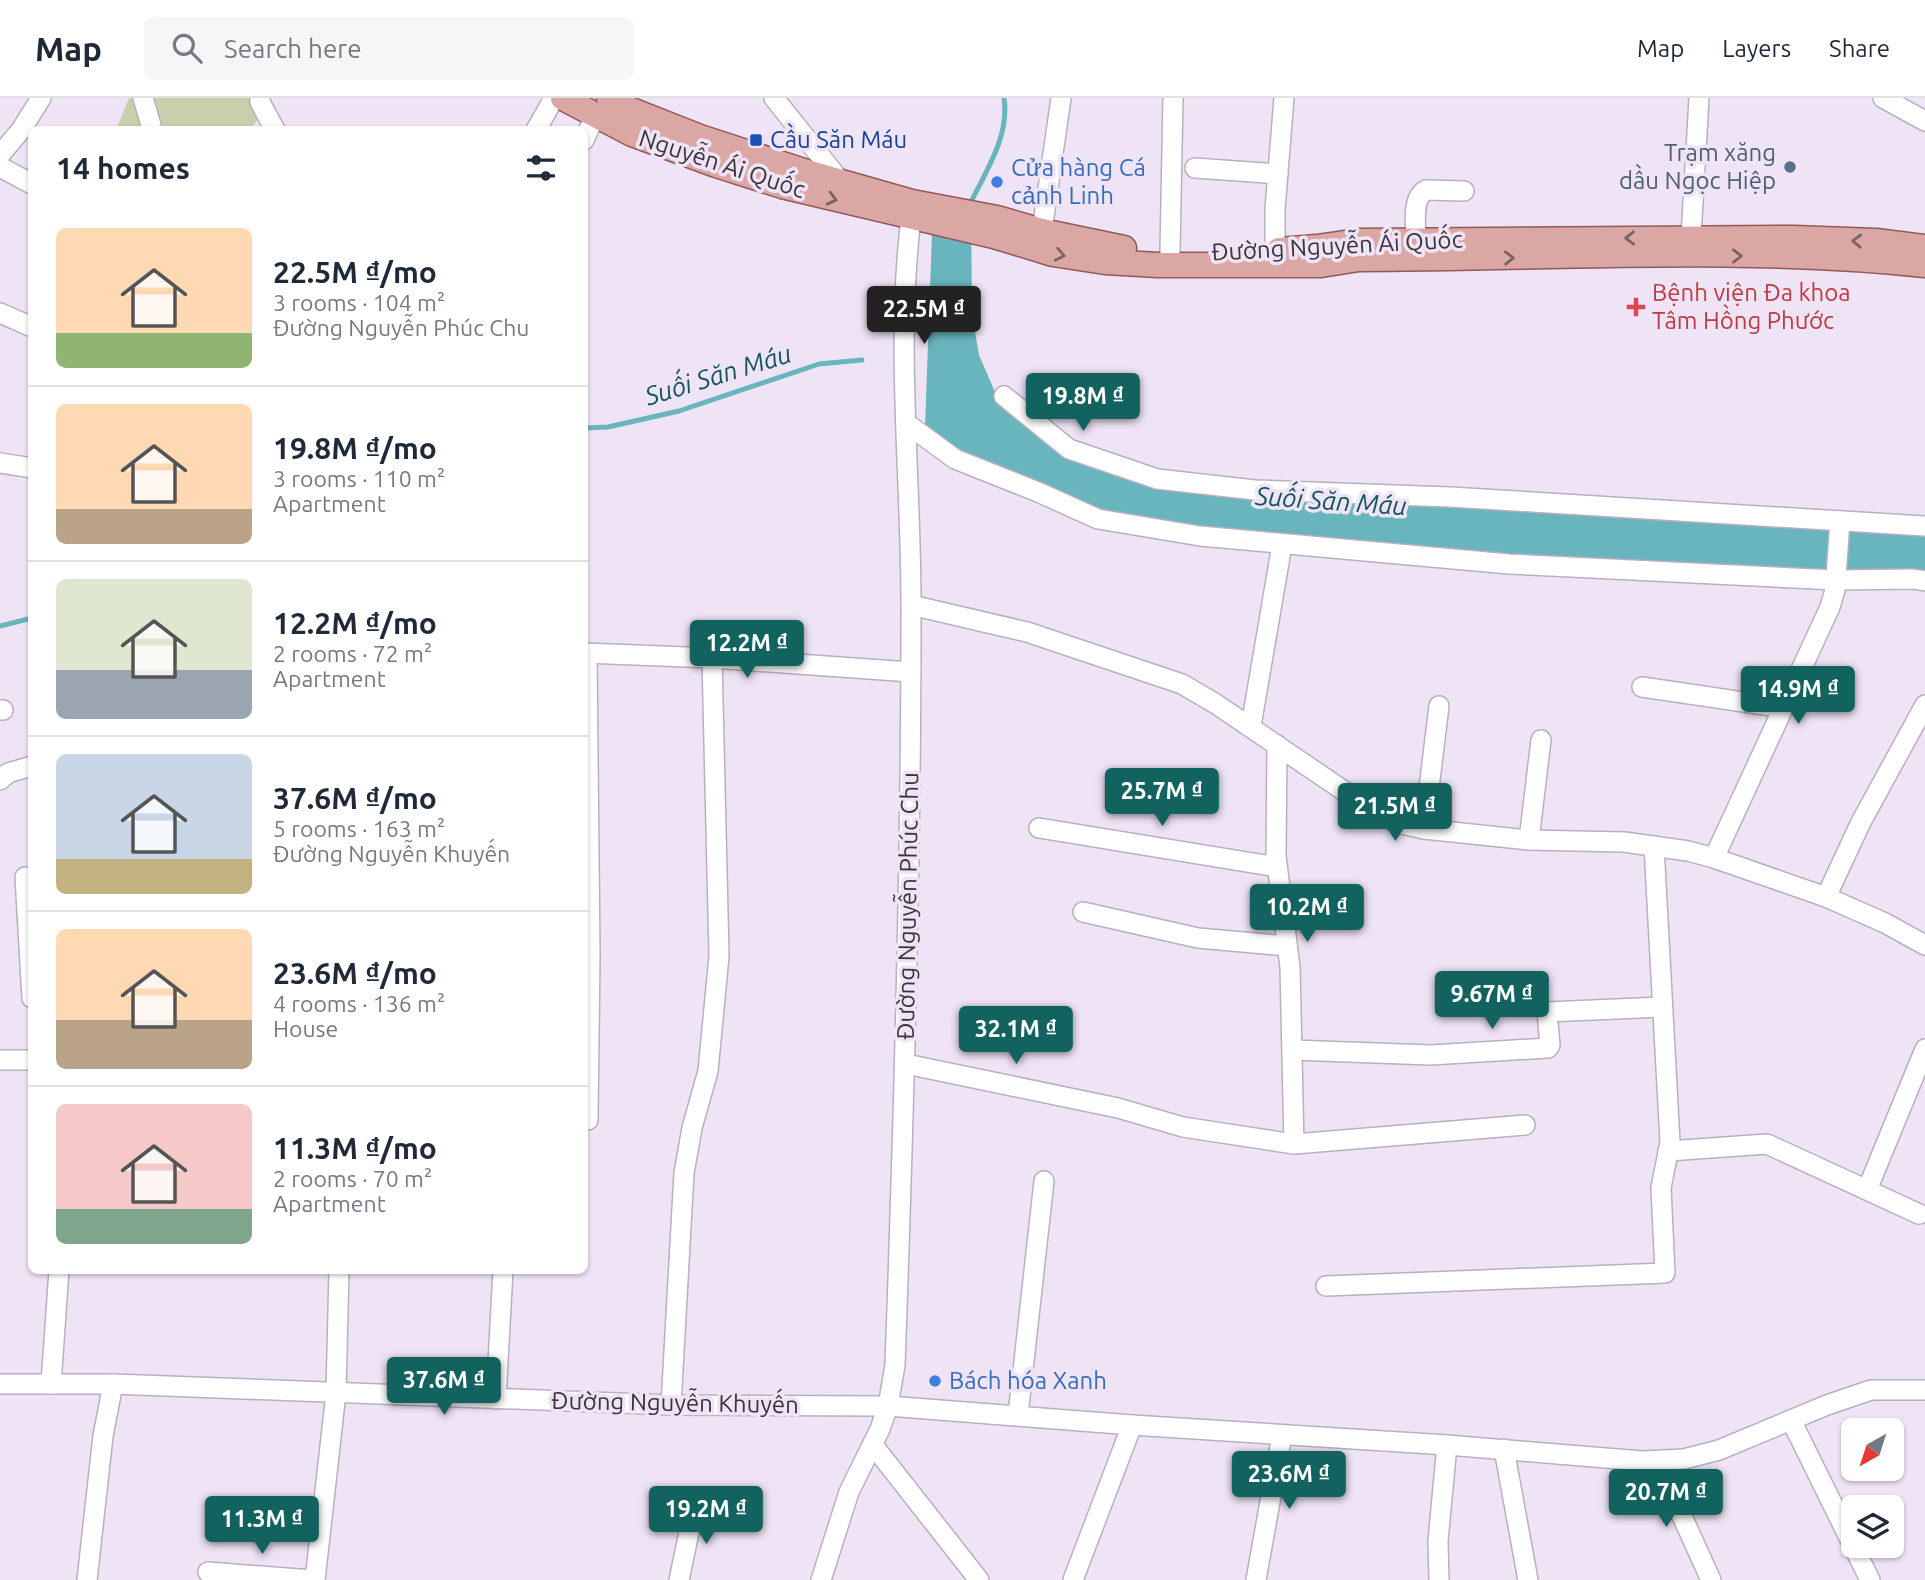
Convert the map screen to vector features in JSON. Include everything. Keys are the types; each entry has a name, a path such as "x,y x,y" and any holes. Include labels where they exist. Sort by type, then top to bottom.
{"main road":[{"name":"Nguyễn Ái Quốc","path":"563,98 602,107 629,109 700,136 841,182"},
{"name":"Nguyễn Ái Quốc","path":"602,107 632,134 716,165 782,186 912,212"},
{"name":"Đường Nguyễn Ái Quốc","path":"841,182 912,212 995,227 1042,232 1132,250 1217,253 1317,247 1358,241 1409,250 1785,256 1925,265"},
{"name":"Đường Nguyễn Ái Quốc","path":"995,227 1053,254 1105,262 1228,266 1321,265 1409,250 1691,237 1876,242 1925,247"}],"street":[{"path":"0,155 21,130 41,98"},
{"path":"144,98 151,125"},
{"path":"260,98 273,126"},
{"path":"538,126 554,98"},
{"path":"774,98 841,182"},
{"path":"1042,232 1061,98"},
{"path":"1170,252 1173,98"},
{"path":"1275,250 1284,98"},
{"path":"1691,237 1699,98"},
{"path":"1883,98 1925,121"},
{"path":"588,132 602,107"},
{"path":"0,167 28,182"},
{"path":"1195,168 1278,174"},
{"path":"1409,250 1420,193 1426,190 1464,191"},
{"name":"Đường Nguyễn Phúc Chu","path":"821,1580 849,1492 873,1445 888,1406 895,1365 906,1064 911,605 904,311 912,212"},
{"path":"0,313 28,325"},
{"path":"1004,396 1069,449 1157,479 1255,490 1450,497 1925,526"},
{"path":"906,423 955,459 1098,519 1200,536 1509,564 1836,580 1925,581"},
{"path":"0,463 28,467"},
{"path":"1714,858 1830,607 1836,580 1840,521"},
{"path":"1251,726 1282,545"},
{"path":"911,605 1027,632 1146,671 1202,695 1383,817 1397,823 1424,829 1529,839 1624,842 1714,858 1826,897 1885,923 1925,945"},
{"path":"588,653 712,658 911,672"},
{"path":"671,1405 684,1173 692,1128 708,1071 719,957 712,658"},
{"path":"1642,687 1784,708"},
{"path":"1826,897 1861,822 1925,705"},
{"path":"1424,829 1439,706"},
{"path":"1529,839 1541,740"},
{"path":"1277,745 1278,867 1287,946 1294,1144"},
{"path":"0,780 8,773 28,767"},
{"path":"588,798 588,1120"},
{"path":"1039,828 1278,867"},
{"path":"1326,1286 1665,1273 1661,1188 1670,1142 1654,846"},
{"path":"25,877 28,929"},
{"path":"1083,912 1198,938 1287,946"},
{"path":"1292,1050 1431,1055 1548,1048 1550,1045 1546,1012 1662,1007"},
{"path":"1867,1190 1925,1049"},
{"path":"0,1060 28,1059"},
{"path":"906,1064 1118,1108 1182,1127 1294,1144 1525,1125"},
{"path":"1668,1151 1767,1144 1919,1214"},
{"path":"1018,1415 1044,1181"},
{"path":"51,1384 59,1274"},
{"path":"208,1572 314,1580 337,1393 339,1274"},
{"path":"496,1399 503,1274"},
{"name":"Đường Nguyễn Khuyến","path":"0,1384 113,1384 671,1405 888,1406 1657,1461 1684,1459 1719,1450 1827,1405 1871,1390 1925,1390"},
{"path":"87,1580 103,1436 113,1384"},
{"path":"1791,1420 1870,1580"},
{"path":"1073,1580 1132,1425"},
{"path":"1256,1580 1282,1435"},
{"path":"873,1445 979,1580"},
{"path":"1439,1580 1438,1541 1447,1445"},
{"path":"1504,1450 1528,1580"},
{"path":"1657,1461 1711,1580"},
{"path":"679,1580 695,1504"}],"green space":[{"path":"129,98 254,98 261,116 253,126 118,126"}],"water":[{"name":"Suối Săn Máu","path":"971,201 972,314 979,355 998,399 1066,455 1332,498 1925,532 1925,574 1843,573 1506,558 1282,538 1100,513 959,454 925,427 932,233"}],"waterway":[{"path":"969,206 1000,140 1005,112 1004,98"},
{"name":"Suối Săn Máu","path":"588,428 608,427 679,411 819,364 862,360"},
{"name":"Suối Săn Máu","path":"0,626 28,619"}],"place":[{"name":"Cầu Săn Máu","path":"756,140"},
{"name":"Trạm xăng dầu Ngọc Hiệp","path":"1790,167"},
{"name":"Cửa hàng Cá cảnh Linh","path":"997,182"},
{"name":"Bệnh viện Đa khoa Tâm Hồng Phước","path":"1636,307"},
{"name":"Bách hóa Xanh","path":"935,1381"}]}
